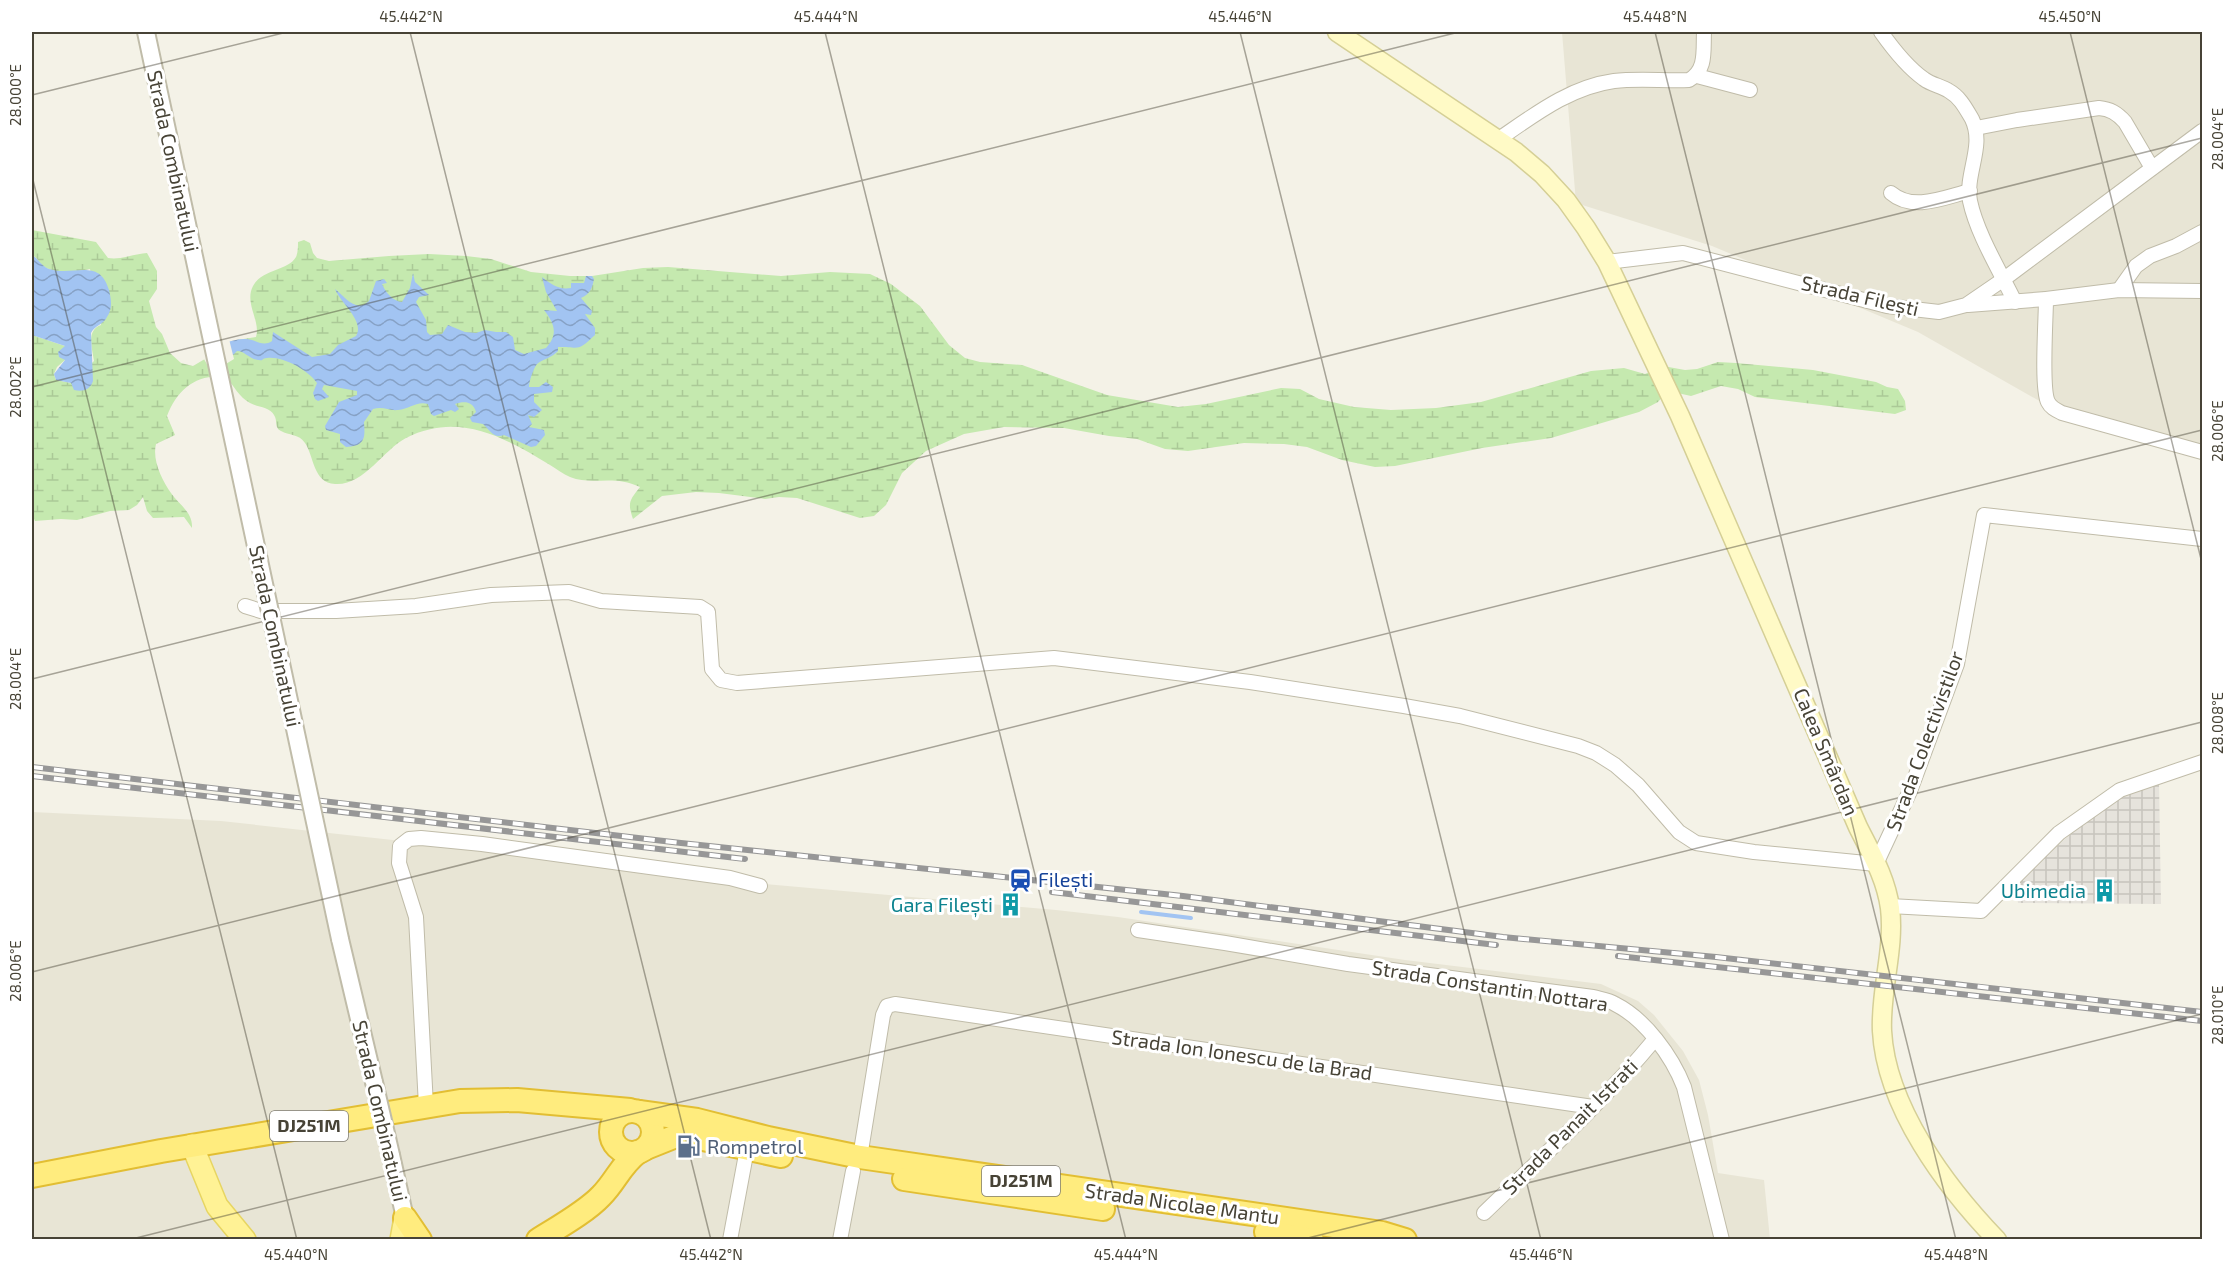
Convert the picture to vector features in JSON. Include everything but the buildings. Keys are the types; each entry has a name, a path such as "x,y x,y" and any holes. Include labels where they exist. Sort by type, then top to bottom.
{"highway":[{"name":"DJ251M","path":"32,1176 192,1145 426,1106 489,1100 570,1104 635,1111"},
{"name":"DJ251M","path":"570,1104 601,1122 624,1152 642,1150 676,1136 694,1137 747,1149 856,1164 1312,1239"},
{"name":"Strada Nicolae Mantu","path":"635,1111 697,1120 856,1164 1382,1233 1405,1239"},
{"path":"538,1239 587,1206 603,1194 626,1162 650,1143 653,1128 646,1115 635,1111 618,1116 613,1122 605,1176 587,1206"},
{"path":"405,1232 420,1239"}],"main road":[{"name":"Calea Smârdan","path":"1337,32 1499,139 1542,174 1566,200 1607,262 1680,416 1858,827 1883,878 1890,906 1890,936 1882,1020 1885,1055 1893,1088 1906,1117 1931,1158 1980,1222 1997,1239"},
{"path":"192,1145 217,1206 245,1239"}],"street":[{"name":"Strada Combinatului","path":"146,32 340,939 391,1155 405,1232"},
{"path":"1499,139 1547,106 1591,86 1618,80 1689,80 1697,76 1702,68 1704,32"},
{"path":"1881,32 1911,68 1926,81 1949,90 1963,103 1976,128 1976,150 1969,177 1974,212 2015,302"},
{"path":"1697,76 1750,90"},
{"path":"1976,128 2099,108 2106,109 2119,115 2152,168"},
{"name":"Strada Filești","path":"1607,262 1683,253 1887,306 1939,312 1966,305 2004,279 2202,131"},
{"path":"1892,193 1899,199 1910,203 1925,202 1970,191"},
{"path":"2119,290 2136,266 2150,256 2176,246 2202,232"},
{"path":"1966,305 2046,299 2119,290 2202,291"},
{"path":"2046,299 2044,383 2047,400 2052,408 2062,413 2202,452"},
{"name":"Strada Colectivistilor","path":"1876,864 1910,791 1957,664 1984,514 2202,539"},
{"path":"245,606 261,612 336,611 416,606 491,595 569,592 601,601 700,607 708,612 712,669 721,680 738,683 1054,658 1250,682 1404,706 1482,722 1578,746 1596,753 1615,765 1638,785 1679,832 1696,843 1765,853 1876,864"},
{"path":"1890,906 1982,911 2059,833 2120,790 2202,762"},
{"path":"426,1106 416,917 399,863 400,846 409,839 482,843 730,878 760,886"},
{"name":"Strada Constantin Nottara","path":"1138,930 1348,964 1593,997 1613,1002 1628,1011 1655,1039 1679,1072 1722,1239"},
{"name":"Strada Ion Ionescu de la Brad","path":"856,1164 883,1015 891,1004 1593,1107"},
{"name":"Strada Panait Istrati","path":"1484,1213 1593,1107 1655,1039"},
{"path":"730,1239 747,1149"},
{"path":"840,1239 856,1164"}],"shaded area":[{"path":"1562,32 2202,32 2202,446 2057,411 1918,332 1712,246 1576,203"},
{"path":"2159,782 2161,904 2018,903 2015,883 2073,832 2122,796"},
{"path":"32,812 221,821 420,843 632,872 1056,910 1118,917 1405,960 1601,984 1638,1001 1654,1015 1683,1051 1699,1080 1708,1115 1718,1173 1764,1180 1770,1239 32,1240"}],"green space":[{"path":"32,230 96,242 108,258 147,253 157,271 157,289 149,301 156,327 162,334 170,353 181,363 193,366 237,340 256,337 257,331 250,299 253,286 262,276 292,262 297,255 298,242 304,240 310,243 317,258 329,261 429,254 466,256 491,259 531,272 570,276 592,276 643,268 668,267 781,276 830,272 870,274 891,284 920,306 949,345 965,358 980,362 1022,365 1107,395 1178,407 1206,404 1281,388 1300,389 1319,399 1354,407 1391,410 1436,408 1481,402 1591,371 1624,368 1645,374 1663,366 1685,370 1697,369 1718,362 1813,370 1876,382 1898,389 1905,401 1906,410 1895,414 1755,397 1738,389 1721,386 1691,396 1673,392 1639,412 1551,438 1482,448 1395,466 1375,467 1342,460 1307,447 1284,444 1244,443 1188,451 1165,449 1137,439 1064,428 1004,427 964,434 926,451 902,473 886,505 874,516 860,518 797,498 765,499 696,492 662,496 633,519 630,502 640,487 621,481 587,481 570,477 499,437 463,428 445,427 426,430 406,438 355,479 345,483 328,482 318,474 308,448 302,440 279,430 272,412 246,401 226,377 216,376 197,380 176,398 167,416 175,435 156,444 155,450 161,476 171,493 188,513 192,528 184,517 153,518 147,511 143,497 129,510 110,511 77,520 35,521 32,514 34,506 32,504 32,335 65,346 65,360 57,367 54,374 56,380 71,383 94,361 92,335 96,327 101,325 90,269 62,272 46,268 32,255"}],"water":[{"path":"32,255 49,269 85,270 99,274 105,280 109,290 111,304 109,314 91,333 93,381 86,390 74,390 71,383 56,380 54,374 65,360 59,357 58,352 65,346 32,335"},
{"path":"413,273 415,282 429,295 419,297 416,302 426,320 427,332 430,335 442,334 448,325 465,332 476,333 485,330 506,332 513,337 515,350 524,354 546,348 553,338 554,329 544,310 557,311 546,292 542,277 556,286 571,288 571,283 584,283 586,276 592,276 594,279 589,293 581,298 592,311 591,315 585,314 595,328 595,335 578,347 558,347 556,353 537,364 534,369 529,387 539,387 546,382 553,387 552,392 534,394 534,402 542,410 534,417 528,415 532,424 529,427 544,430 545,435 536,446 531,447 504,435 494,435 483,424 472,422 470,418 476,412 473,406 465,402 455,404 459,409 455,412 451,410 434,416 428,404 424,403 398,410 373,409 364,422 361,443 346,447 340,442 340,434 326,430 325,426 339,402 357,395 357,391 324,385 322,389 329,397 318,401 313,393 317,383 308,373 295,365 280,359 255,359 237,351 229,359 224,343 244,339 265,344 272,341 273,332 312,357 330,354 338,345 356,336 358,330 355,318 335,289 351,303 360,305 369,301 376,281 384,279 387,283 382,284 388,293 402,302 410,288"}],"pier":[{"path":"229,339 234,359 216,370 209,368 204,359 207,351 216,343"}],"waterway":[{"path":"1141,912 1191,918"}],"railway":[{"path":"32,767 681,843 1183,896 1503,937 1716,957 2202,1012"},
{"path":"32,776 745,859"},
{"path":"1052,892 1496,945"},
{"path":"1618,956 2202,1021"}],"place":[{"name":"Filești","path":"1020,880"},
{"name":"Ubimedia","path":"2104,891"},
{"name":"Gara Filești","path":"1011,905"},
{"name":"Rompetrol","path":"689,1147"}]}
